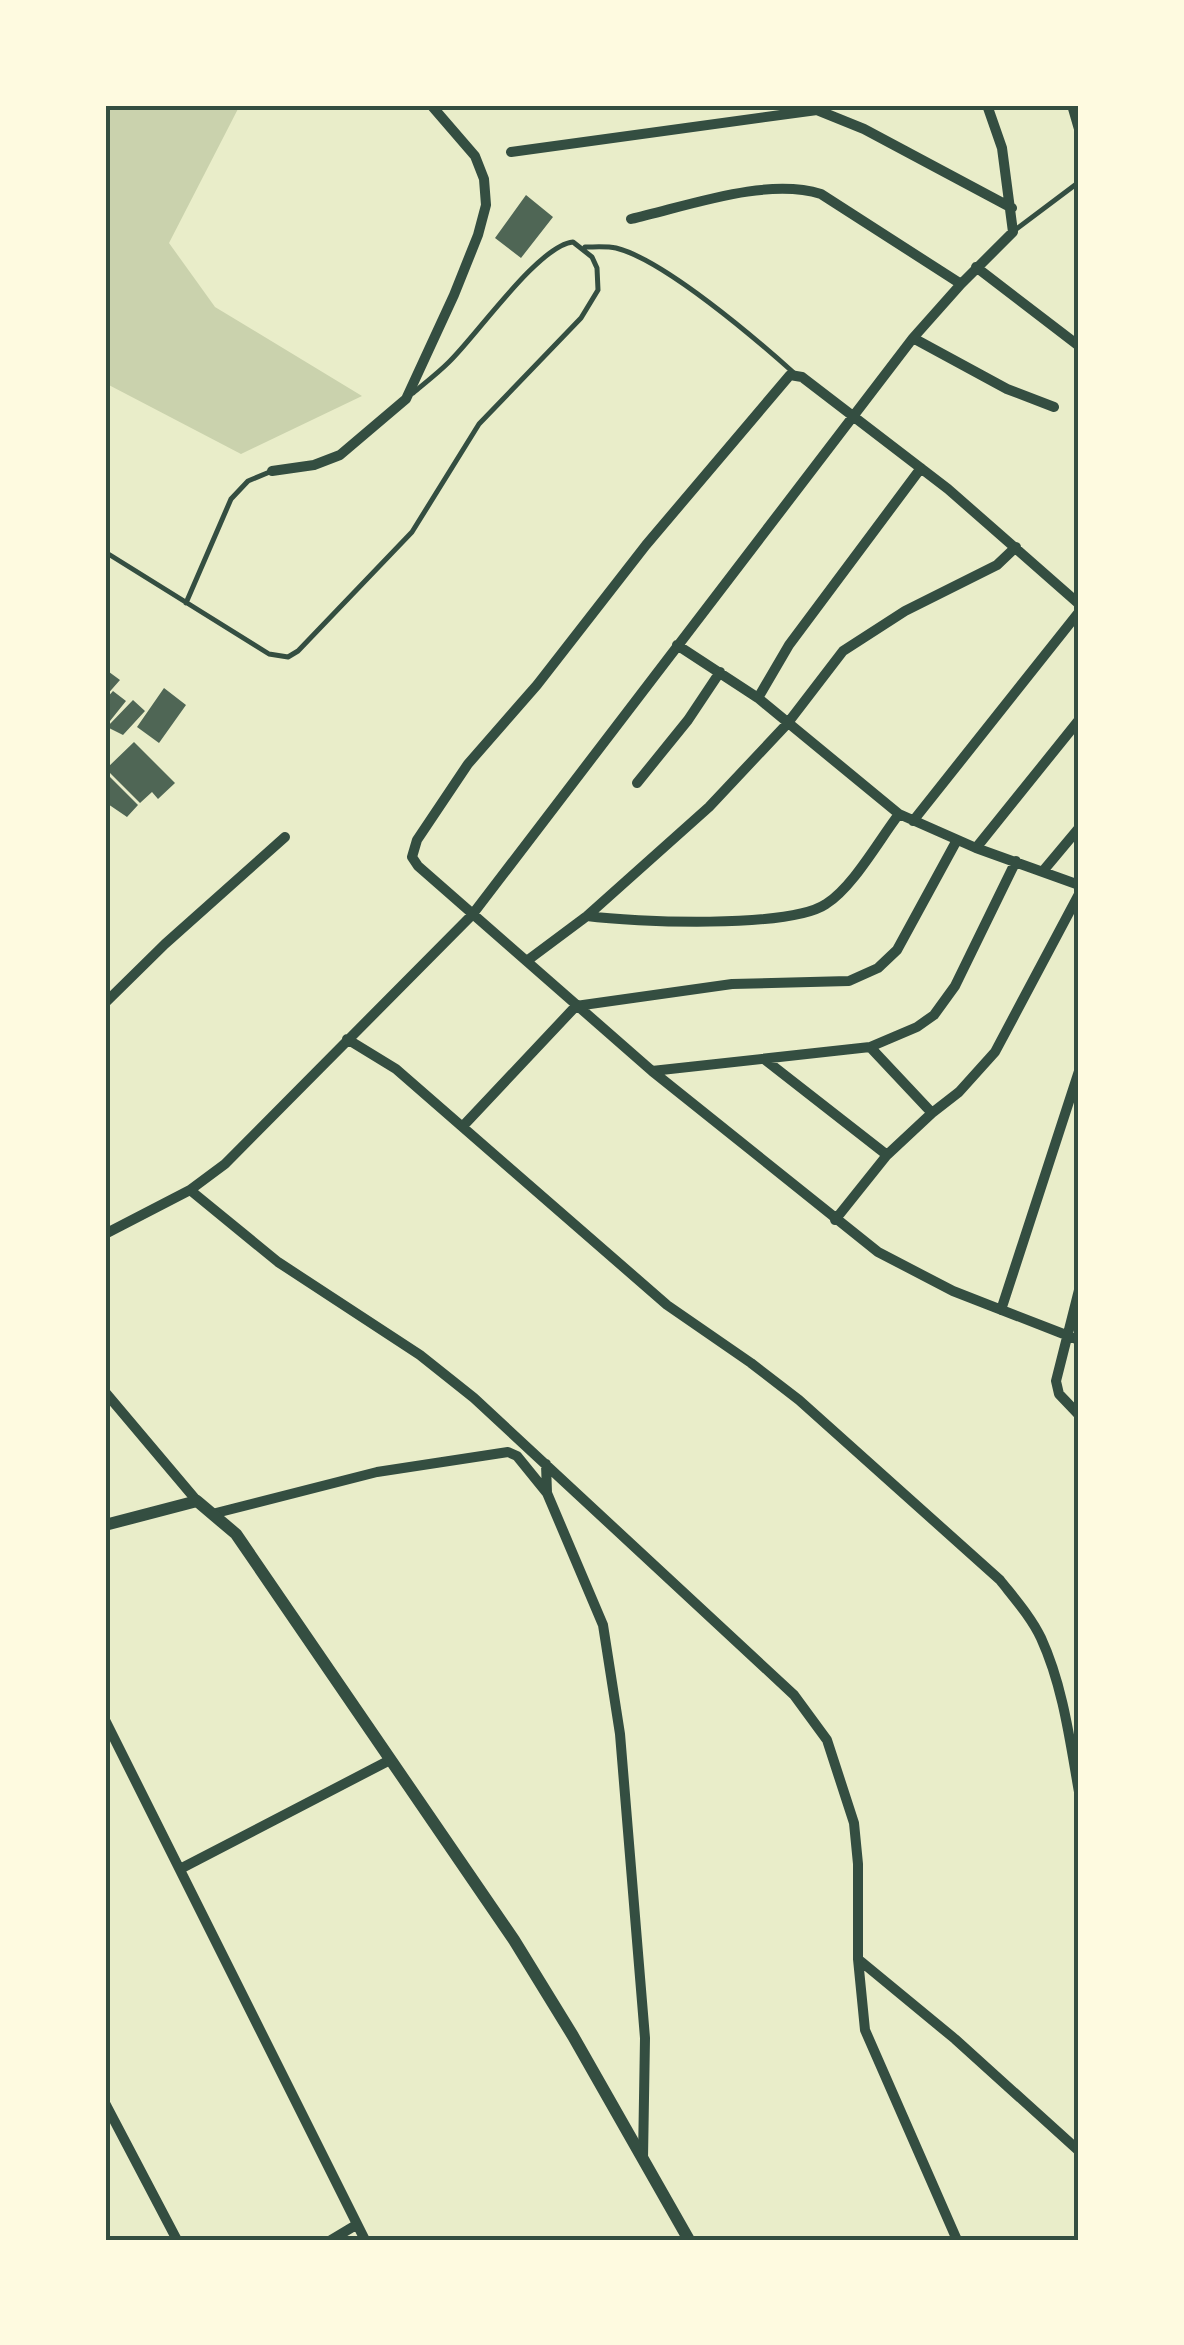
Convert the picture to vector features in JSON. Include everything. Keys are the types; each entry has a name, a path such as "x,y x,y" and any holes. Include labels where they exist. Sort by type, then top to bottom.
{"street":[{"path":"272,472 314,465 340,455 406,399 454,294 478,235 486,204 484,179 476,156 430,105"},
{"path":"105,1234 190,1190 225,1164 472,915 914,338 960,284 1013,232 1002,148 988,105"},
{"path":"1072,105 1079,129"},
{"path":"510,152 816,107 1012,208"},
{"path":"631,219 766,189 802,188 821,194 960,284"},
{"path":"976,267 1079,346"},
{"path":"914,338 1007,389 1054,407"},
{"path":"1074,1337 916,1274 835,1220 576,1006 412,857 417,840 468,764 537,685 784,378 796,375 921,468 1079,604"},
{"path":"758,698 789,644 921,468"},
{"path":"528,960 587,916 709,807 787,724 832,664 861,637 997,565 1016,547"},
{"path":"913,821 1079,612"},
{"path":"677,645 758,698 899,814 976,848 1079,885"},
{"path":"636,783 688,720 720,672"},
{"path":"976,848 1079,720"},
{"path":"587,916 730,921 807,912 824,906 840,893 899,814"},
{"path":"1043,870 1079,828"},
{"path":"105,1003 285,837"},
{"path":"464,1125 576,1006 732,984 850,981 878,968 897,950 957,840"},
{"path":"652,1071 870,1047 917,1027 945,1002 1016,861"},
{"path":"835,1220 887,1155 932,1112 960,1092 995,1052 1079,894"},
{"path":"347,1039 396,1069 464,1125 667,1305 799,1400 1000,1580 1026,1612 1057,1680 1079,1792"},
{"path":"870,1047 932,1112"},
{"path":"763,1058 887,1155"},
{"path":"1001,1310 1079,1070"},
{"path":"190,1190 323,1295 420,1355 474,1398 794,1695 826,1740 854,1823 858,1959 865,2030 956,2240"},
{"path":"1079,1290 1074,1337 1056,1387 1079,1415"},
{"path":"105,1392 197,1501 236,1534 514,1940 689,2240"},
{"path":"216,1514 377,1472 508,1452 517,1456 547,1493 603,1625 613,1682 645,2038 642,2159"},
{"path":"546,1462 547,1493"},
{"path":"105,1525 197,1501"},
{"path":"105,1720 365,2240"},
{"path":"180,1869 390,1760"},
{"path":"858,1959 1079,2150"},
{"path":"105,2104 177,2240"},
{"path":"331,2240 356,2224"}],"lane":[{"path":"1013,232 1079,182"},
{"path":"110,555 269,654 288,657 412,532 479,424 581,318 598,290 592,257 573,242 562,243 541,259 450,361 406,399"},
{"path":"582,248 613,247 636,255 708,303 796,375"},
{"path":"186,604 231,499 248,480 272,472"}],"green space":[{"path":"105,105 240,105 169,243 215,307 362,396 241,454 105,383"}],"building":[{"path":"526,195 553,217 521,258 495,238"},
{"path":"105,669 120,680 105,697"},
{"path":"164,688 186,705 159,743 137,727"},
{"path":"113,691 126,701 110,721 105,716 105,700"},
{"path":"133,700 145,711 123,735 107,727"},
{"path":"134,742 175,783 158,799 152,792 140,803 106,769"},
{"path":"105,772 138,805 127,817 105,802"}]}
